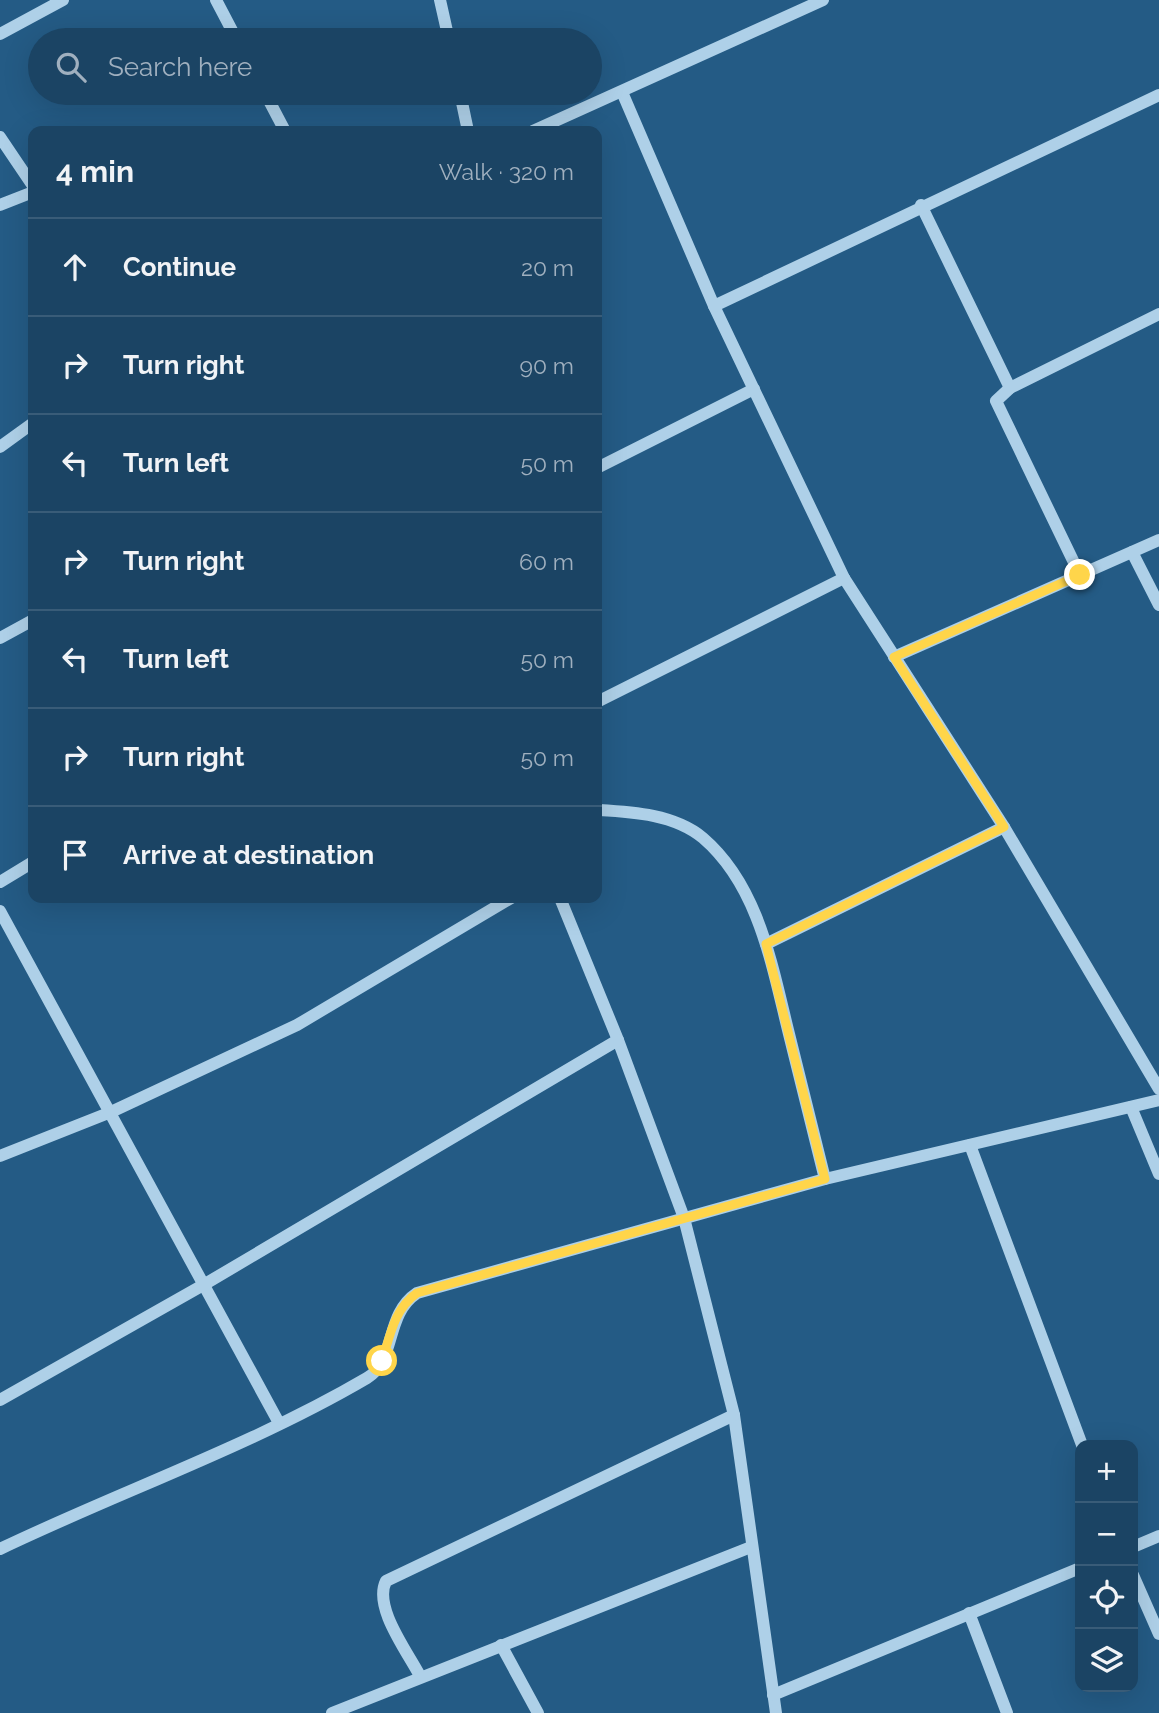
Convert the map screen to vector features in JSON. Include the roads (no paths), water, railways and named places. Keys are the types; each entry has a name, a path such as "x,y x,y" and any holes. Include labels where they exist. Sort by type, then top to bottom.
{"street":[{"path":"0,34 63,0"},
{"path":"216,0 231,28"},
{"path":"440,0 446,28"},
{"path":"602,101 823,0"},
{"path":"622,92 714,306 844,578 1004,827 1159,1089"},
{"path":"714,306 921,205 1159,95"},
{"path":"271,105 282,126"},
{"path":"463,105 467,126"},
{"path":"544,126 592,105"},
{"path":"0,137 28,179"},
{"path":"0,205 28,194"},
{"path":"921,205 1010,388"},
{"path":"1080,575 997,407 999,396 1010,388 1159,314"},
{"path":"602,465 754,389"},
{"path":"0,447 28,427"},
{"path":"894,657 1159,540"},
{"path":"1132,552 1159,605"},
{"path":"602,699 844,578"},
{"path":"0,638 28,624"},
{"path":"602,811 668,819 702,837 726,863 748,899 766,944 825,1179"},
{"path":"766,944 1004,827"},
{"path":"0,882 28,865"},
{"path":"0,1156 111,1112 297,1025 503,903"},
{"path":"562,903 618,1040 684,1218 734,1415 776,1713"},
{"path":"0,911 279,1423"},
{"path":"0,1400 205,1284 618,1040"},
{"path":"1,1546 279,1423 370,1376 382,1361 398,1312 404,1302 417,1293 825,1179 1159,1100"},
{"path":"1131,1107 1159,1174"},
{"path":"970,1145 1080,1440"},
{"path":"420,1676 383,1606 380,1593 386,1581 734,1415"},
{"path":"1138,1545 1159,1536"},
{"path":"332,1713 751,1546"},
{"path":"773,1695 1075,1570"},
{"path":"1138,1586 1159,1634"},
{"path":"969,1613 1007,1713"},
{"path":"500,1645 538,1713"}]}
